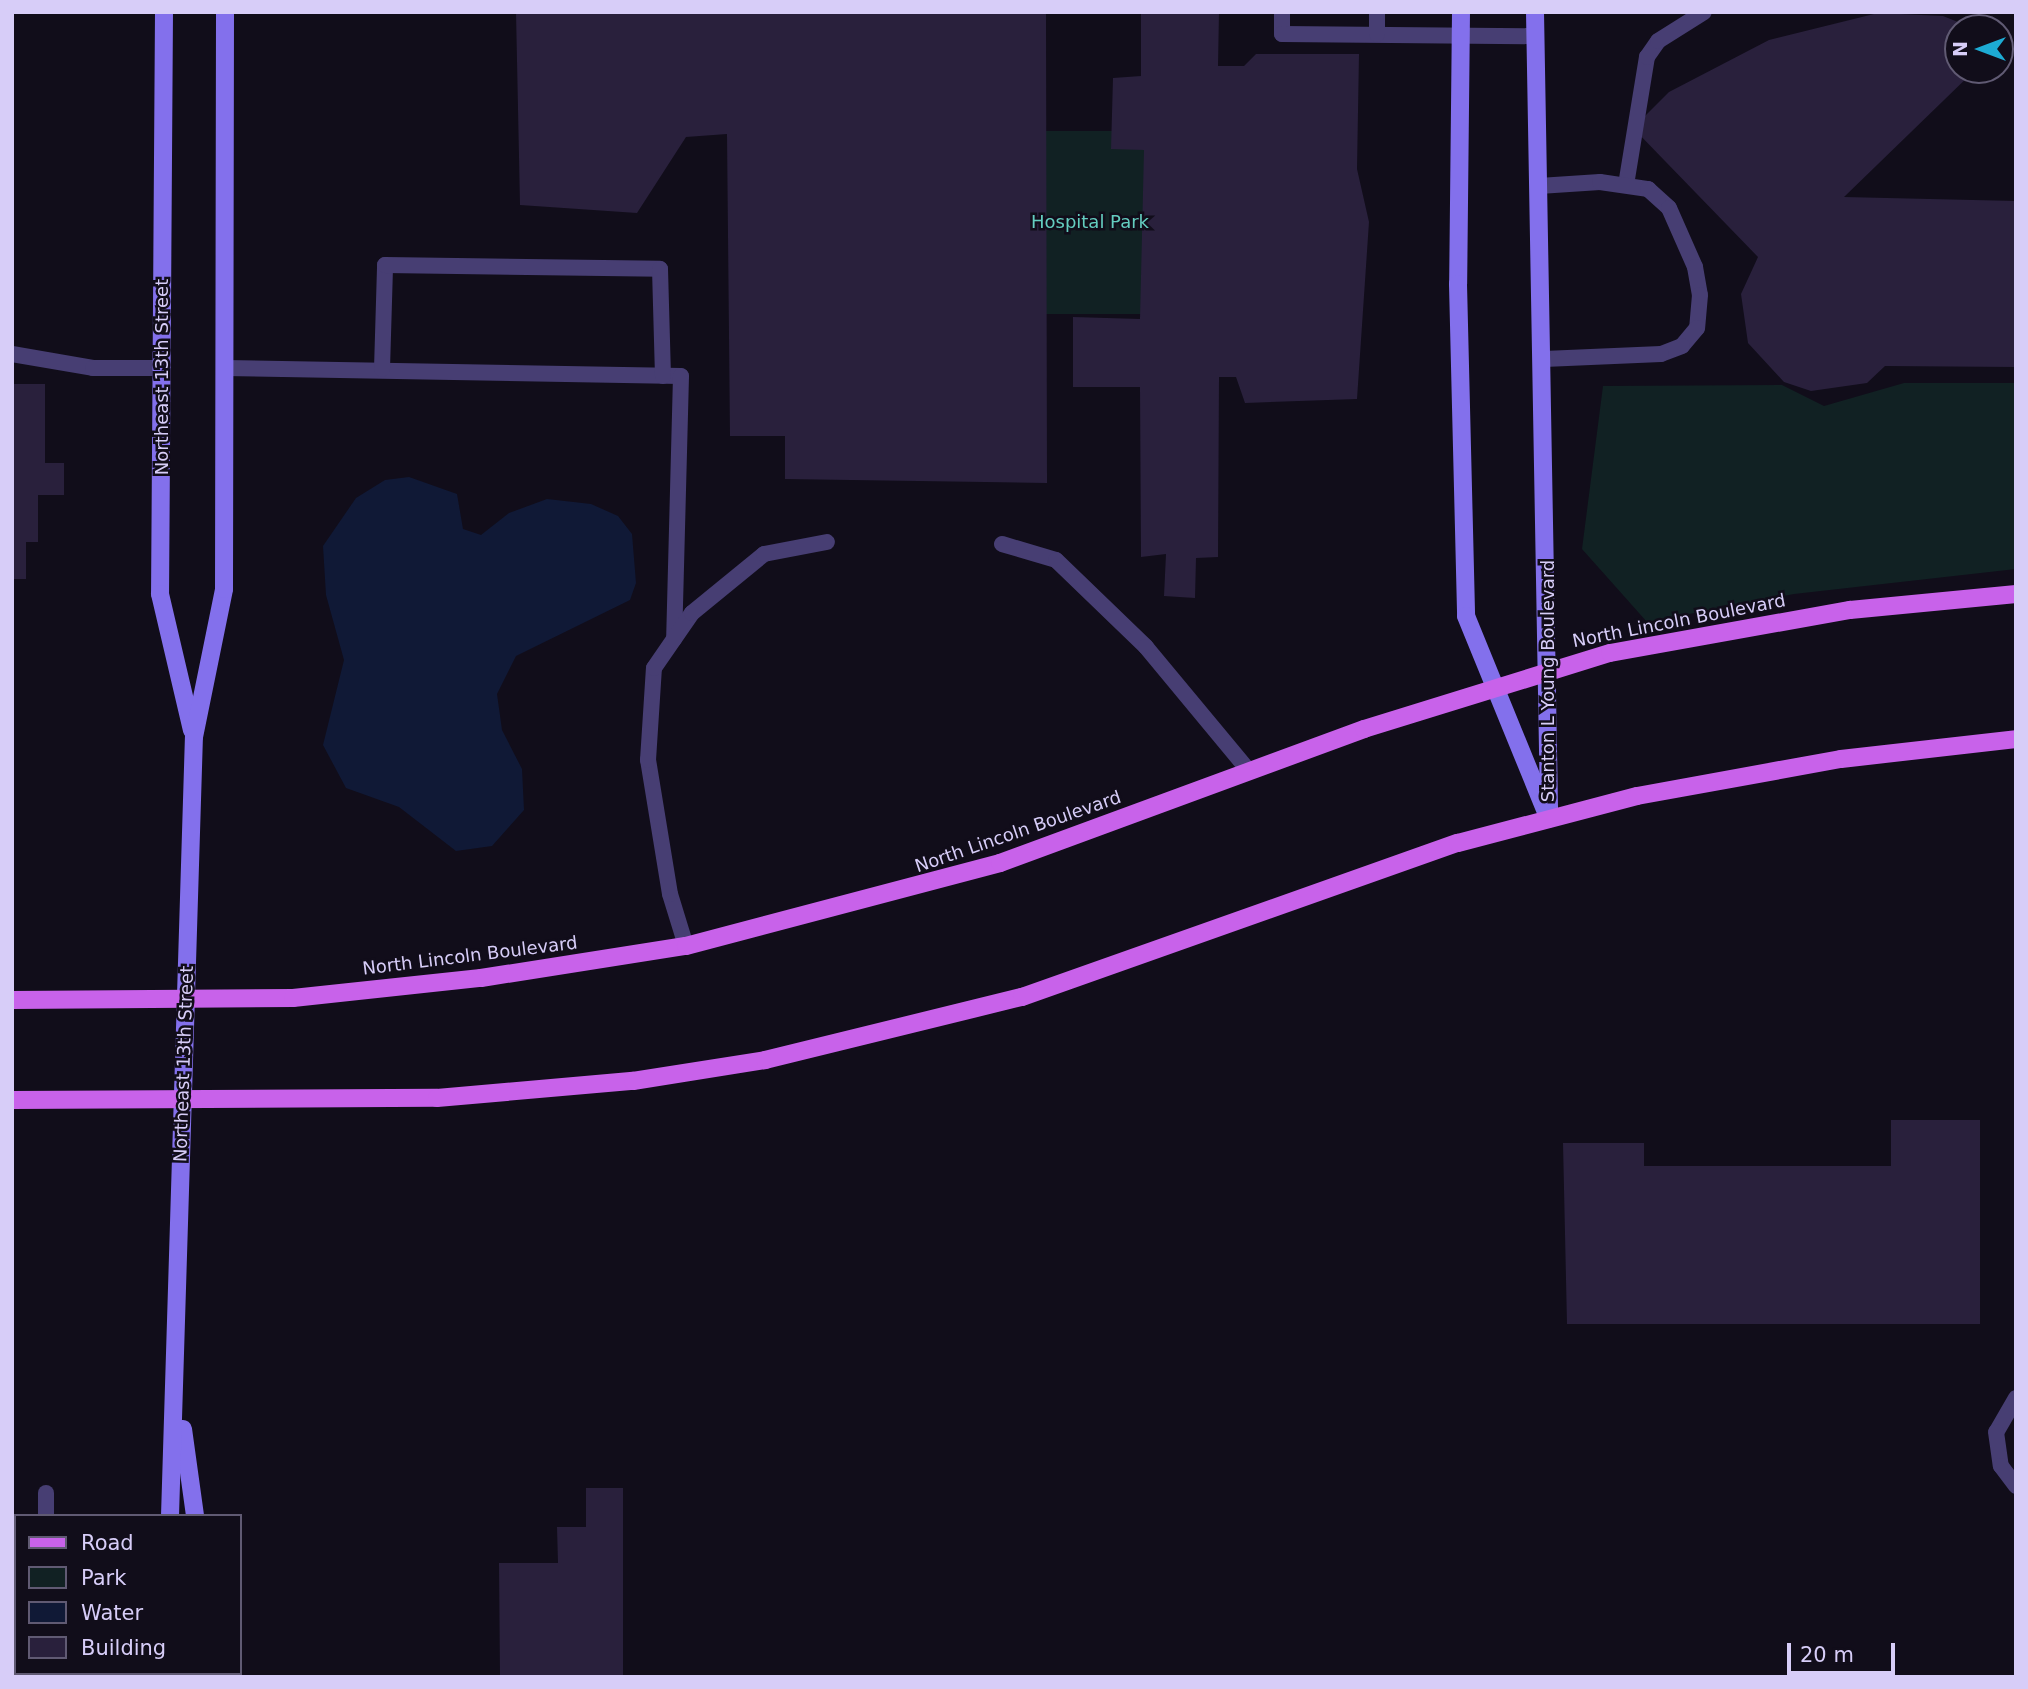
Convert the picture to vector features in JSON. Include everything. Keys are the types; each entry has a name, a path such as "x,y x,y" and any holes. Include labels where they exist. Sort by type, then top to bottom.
{"main road":[{"name":"Northeast 13th Street","path":"164,12 160,594 194,737"},
{"name":"Northeast 13th Street","path":"170,1514 178,1391 182,1102 194,737 224,589 225,12"},
{"name":"Stanton L Young Boulevard","path":"1461,12 1458,284 1466,616 1549,820"},
{"name":"Stanton L Young Boulevard","path":"1535,12 1544,359 1549,820"},
{"name":"North Lincoln Boulevard","path":"12,1000 186,1001 418,986 686,946 1000,863 1493,685 1548,670 1786,621 2016,594"},
{"path":"12,1100 182,1102 501,1093 765,1060 894,1032 1085,978 1398,862 1549,820 1776,769 2016,739"},
{"name":"Northeast 13th Street","path":"178,1391 195,1514"}],"lane":[{"path":"1282,12 1282,34 1535,36"},
{"path":"1377,12 1377,34"},
{"path":"1626,185 1647,57 1658,41 1704,12"},
{"path":"1539,186 1626,185 1648,189 1674,218 1695,267 1697,328 1682,346 1661,354 1544,359"},
{"path":"382,369 385,265 660,269 663,376"},
{"path":"12,354 93,368 162,368"},
{"path":"224,368 681,376 674,639"},
{"path":"686,946 670,894 648,760 654,668 692,613 764,554 827,542"},
{"path":"1002,544 1056,560 1146,647 1249,771"},
{"path":"2016,1398 1997,1433 1997,1450 2016,1486"},
{"path":"46,1493 46,1514"}],"green space":[{"name":"Hospital Park","path":"1039,131 1146,131 1146,314 1039,314"},
{"path":"1904,383 2016,383 2016,569 1794,594 1647,622 1582,549 1603,386 1782,385 1824,406"}],"water":[{"path":"409,477 457,494 463,529 481,535 509,513 547,499 591,504 618,516 632,534 636,583 630,600 516,656 497,694 502,730 522,769 524,810 492,846 456,851 399,807 346,788 323,745 344,660 326,595 323,546 356,498 385,480"}],"building":[{"path":"516,12 1046,12 1047,483 785,479 785,436 730,436 727,134 686,137 637,213 520,205"},
{"path":"1141,12 1219,12 1218,66 1244,66 1256,54 1359,54 1357,169 1369,222 1357,399 1245,403 1236,377 1219,377 1218,557 1196,558 1195,598 1164,596 1166,554 1141,557 1140,387 1073,387 1073,317 1140,319 1144,150 1111,149 1113,78 1141,76"},
{"path":"1878,13 1944,16 1944,84 1961,84 1844,197 2016,201 2016,367 1885,366 1867,383 1811,391 1784,382 1748,343 1741,294 1758,257 1633,128 1669,92 1769,40"},
{"path":"12,384 45,384 45,463 64,463 64,495 38,495 38,542 26,542 26,579 12,579"},
{"path":"1891,1120 1980,1120 1980,1324 1567,1324 1563,1143 1644,1143 1644,1166 1891,1166"},
{"path":"586,1488 623,1488 623,1677 500,1677 499,1563 558,1563 557,1527 586,1527"}]}
